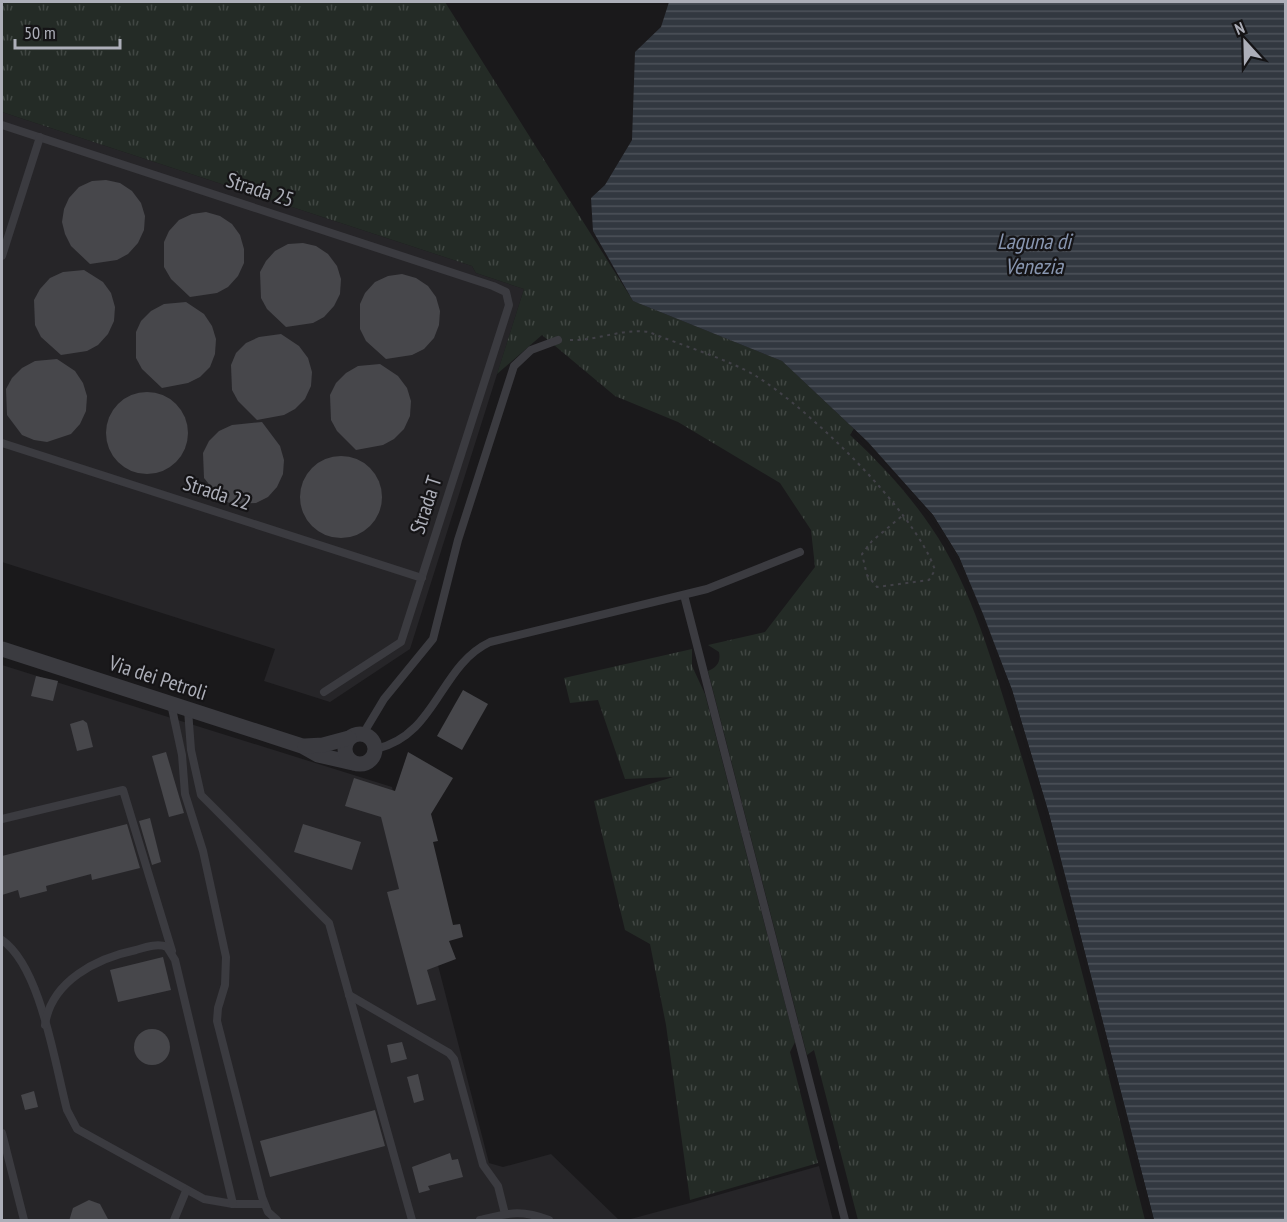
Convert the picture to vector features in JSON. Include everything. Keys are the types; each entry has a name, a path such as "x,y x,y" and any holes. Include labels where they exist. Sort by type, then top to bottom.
{"street":[{"name":"Via dei Petroli","path":"2,649 302,746 318,755 353,763"},
{"name":"Via dei Petroli","path":"302,746 323,745 356,736"},
{"path":"356,736 372,739 376,749 368,762 353,763 345,751 356,736"}],"lane":[{"name":"Strada 25","path":"2,125 506,292"},
{"path":"2,256 40,137"},
{"name":"Strada T","path":"324,692 401,642 509,305 506,292"},
{"path":"356,736 433,639 458,540 514,366 531,350 558,340"},
{"name":"Strada 22","path":"2,443 422,578"},
{"path":"376,749 391,744 411,731 438,700 461,662 482,645 497,639 707,589 800,552"},
{"path":"684,595 845,1221"},
{"path":"171,704 182,755 185,794 203,851 225,957 225,985 218,1008 218,1021 264,1204 277,1221"},
{"path":"188,710 191,750 201,795 261,857 325,917 332,931 412,1221"},
{"path":"2,819 123,790 175,960 233,1204"},
{"path":"2,940 14,950 28,970 67,1110 76,1129 204,1199 233,1204 264,1204"},
{"path":"45,1025 52,1005 66,984 95,963 133,950 163,945 167,947 175,960"},
{"path":"349,995 449,1053 454,1059 483,1165 498,1186 501,1217"},
{"path":"2,1136 24,1221"},
{"path":"174,1221 186,1191"},
{"path":"480,1221 526,1212 549,1221"}],"path":[{"path":"558,340 585,341 633,330 649,332 754,375 846,451 902,516 929,552 935,570 928,580 877,586 867,575 862,554 872,541 902,516"}],"shaded area":[{"path":"2,112 472,266 476,273 524,289 410,649 330,702 264,681 275,649 2,562"},
{"path":"2,665 392,787 489,1163 503,1167 551,1154 619,1220 2,1220"},
{"path":"819,1166 833,1220 627,1220 690,1203"}],"green space":[{"path":"2,2 445,2 633,301 782,361 854,429 850,435 913,502 946,550 981,629 1051,857 1145,1220 858,1220 814,1050 807,1055 708,671 718,664 719,652 708,645 765,632 815,567 811,530 780,483 678,422 615,396 542,335 497,374 524,289 476,273 472,266 2,112"},
{"path":"692,649 692,666 705,694 795,1042 790,1052 818,1163 690,1200 666,1025 650,944 625,930 594,801 673,777 625,779 598,700 570,703 564,678"}],"water":[{"name":"Laguna di Venezia","path":"669,2 1285,2 1285,1220 1154,1220 1049,814 1012,690 959,557 933,515 868,442 782,361 633,301 593,231 591,198 605,185 632,140 635,52 661,27"}],"pier":[{"path":"854,429 933,515 959,557 1012,690 1049,814 1154,1220 1151,1220 1046,815 1009,691 957,559 930,517 852,432"}],"building":[{"path":"106,180 120,183 132,191 141,203 145,216 144,230 138,243 128,254 117,260 90,264 71,246 65,234 62,222 64,209 69,198 79,187 92,181"},
{"path":"206,212 220,216 232,224 240,235 244,249 244,263 238,276 228,287 217,293 190,297 171,279 164,267 164,242 169,231 179,220 192,214"},
{"path":"303,243 316,246 328,254 337,266 341,279 340,294 334,306 324,317 313,323 286,327 267,309 261,298 260,272 275,251 288,244"},
{"path":"84,270 103,282 111,293 115,307 114,321 108,334 98,345 87,351 61,355 41,337 35,325 34,300 50,278 63,272"},
{"path":"402,274 416,278 428,286 436,297 440,311 439,325 434,338 424,349 412,355 386,359 366,341 360,329 360,304 365,293 375,282 388,276"},
{"path":"186,302 204,314 212,326 216,339 215,354 210,367 200,377 188,383 162,388 142,369 136,358 136,332 141,321 151,311 164,304"},
{"path":"281,334 299,346 308,358 312,372 311,386 305,399 295,409 284,415 257,420 238,401 232,390 231,365 236,353 246,343 259,337"},
{"path":"57,359 75,371 83,383 87,396 86,411 80,424 71,434 47,442 34,440 22,435 7,415 6,389 12,378 22,368 35,361"},
{"path":"380,364 398,376 407,388 411,401 410,416 404,429 394,439 383,445 356,450 337,431 331,420 330,395 336,383 346,373 358,366"},
{"path":"147,392 163,395 176,404 185,417 188,433 185,449 176,462 163,471 147,474 131,471 118,462 109,449 106,433 109,417 118,404 131,395"},
{"path":"262,422 280,446 284,460 283,474 277,487 268,497 256,503 231,504 220,498 204,478 203,453 209,441 219,431 232,425"},
{"path":"341,456 357,459 370,468 379,481 382,497 379,513 370,526 357,535 341,538 325,535 312,526 303,513 300,497 303,481 312,468 325,459"},
{"path":"36,676 58,681 53,701 31,696"},
{"path":"463,690 488,704 462,750 437,736"},
{"path":"83,720 87,723 93,747 77,751 70,724"},
{"path":"166,752 184,813 169,817 152,756"},
{"path":"408,752 453,778 431,814 438,841 433,842 453,925 460,924 463,937 449,941 456,959 427,970 436,1000 417,1005 387,892 399,889 381,817 345,806 354,778 395,791"},
{"path":"150,818 161,862 152,865 139,821"},
{"path":"127,824 140,868 92,880 91,874 46,886 47,891 20,898 18,890 2,895 2,856"},
{"path":"303,824 361,842 352,870 294,852"},
{"path":"163,957 171,990 118,1002 110,970"},
{"path":"152,1029 165,1034 170,1047 165,1060 152,1065 139,1060 134,1047 139,1034"},
{"path":"402,1042 407,1059 391,1063 387,1045"},
{"path":"418,1074 424,1100 414,1103 407,1077"},
{"path":"34,1091 38,1107 25,1110 21,1095"},
{"path":"375,1110 385,1146 270,1177 260,1141"},
{"path":"450,1153 452,1160 458,1159 463,1177 428,1186 430,1190 419,1193 412,1167"},
{"path":"89,1200 100,1204 109,1221 69,1221 73,1208"}]}
